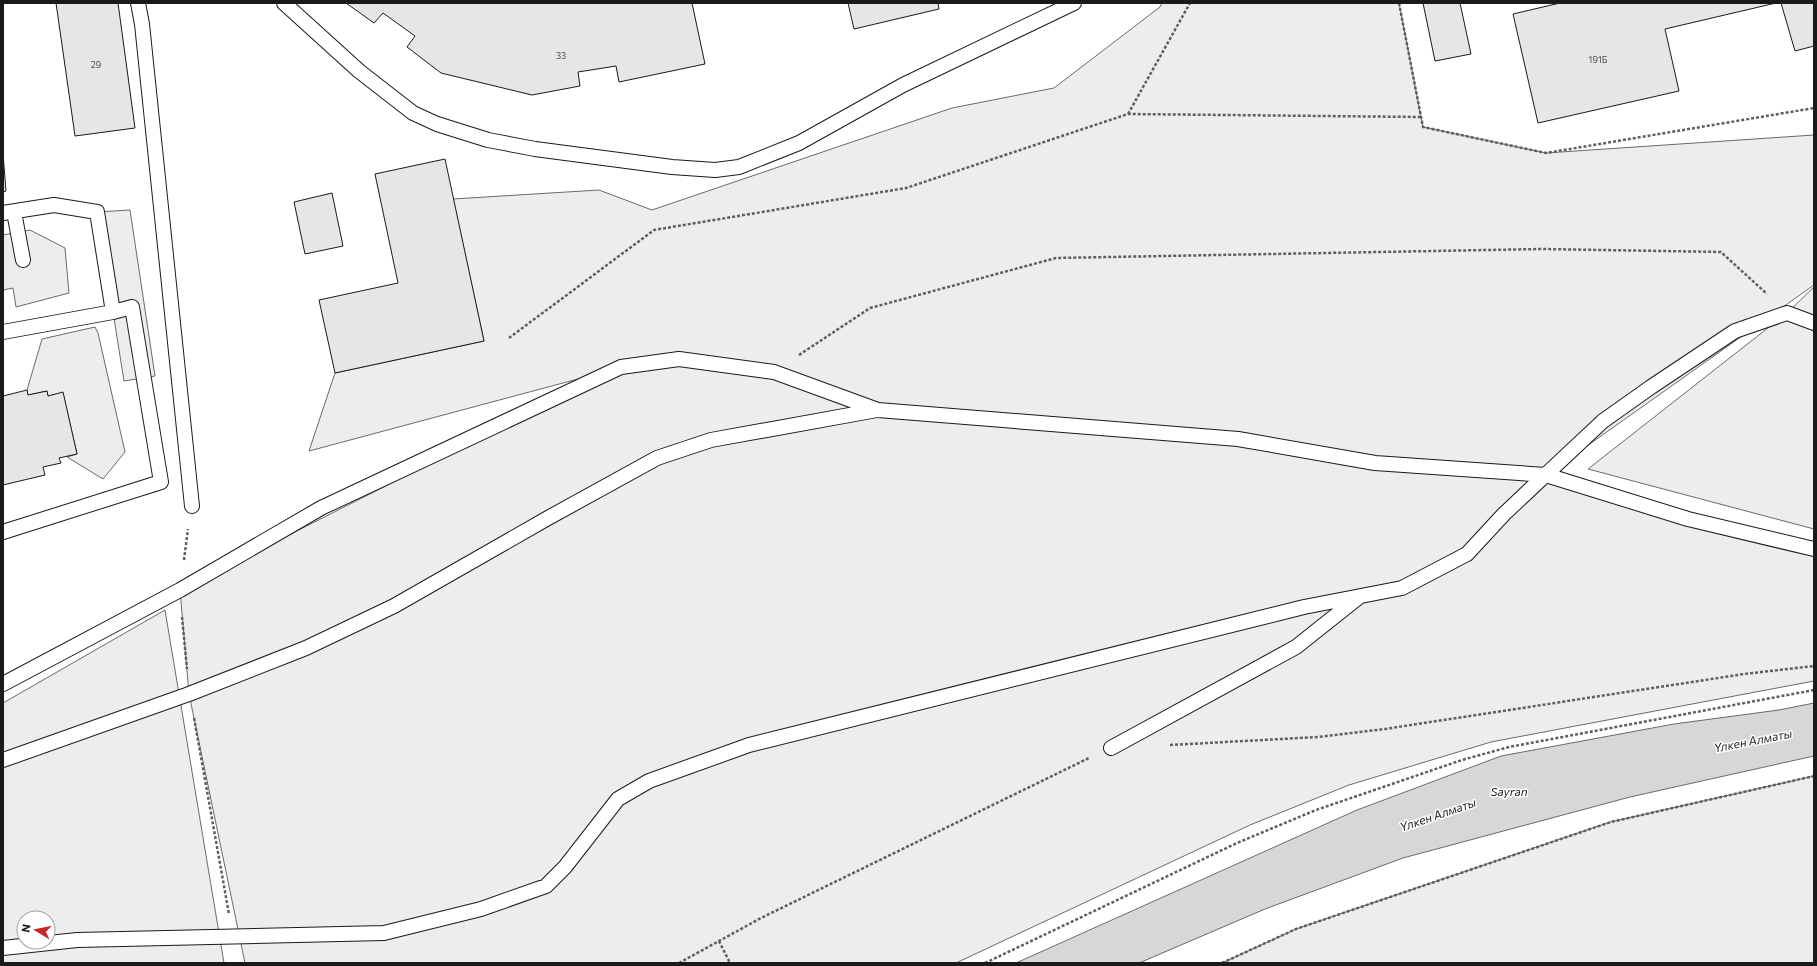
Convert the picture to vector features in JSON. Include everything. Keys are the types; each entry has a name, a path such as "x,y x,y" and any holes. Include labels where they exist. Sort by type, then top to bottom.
{"lane":[{"path":"138,3 142,24 192,506"},
{"path":"284,3 360,71 413,113 437,124 488,140 535,149 672,167 716,170 739,167 799,143 903,86 1074,3"},
{"path":"23,260 8,213 54,205 97,212 113,312"},
{"path":"3,332 113,312 132,307 161,482 3,532"},
{"path":"3,948 77,940 234,938 384,933 481,909 546,886 565,867 618,799 649,781 749,745 1304,607 1402,588 1467,554 1504,514 1603,422 1657,382 1735,330 1787,313 1814,323"},
{"path":"3,684 180,590 321,508 621,367 679,359 774,372 878,410"},
{"path":"3,760 189,694 306,648 394,606 657,458 711,440 878,410 1238,439 1376,462 1546,475 1688,518 1814,549"},
{"path":"1111,748 1296,647 1361,596"}],"path":[{"path":"1128,114 1190,3"},
{"path":"1399,3 1423,127 1546,153 1814,108"},
{"path":"509,338 654,230 906,188 1128,114 1421,117"},
{"path":"774,372 870,308 1056,258 1541,249 1721,252 1787,313"},
{"path":"192,506 180,590 189,694 234,938"},
{"path":"1166,745 1318,737 1392,728 1744,674 1814,666"},
{"path":"985,963 1237,843 1316,810 1462,760 1509,747 1814,690"},
{"path":"679,963 761,918 1111,748"},
{"path":"1222,963 1296,929 1610,822 1814,776"},
{"path":"719,941 730,963"}],"shaded area":[{"path":"1162,3 1399,3 1423,127 1546,153 1814,135 1814,285 1546,475 1814,556 1814,681 1491,742 1349,785 1250,825 956,963 245,963 189,694 180,590 619,368 309,451 335,373 484,341 453,199 599,190 652,210 952,108 1054,88 1160,7"},
{"path":"130,210 155,376 124,381 97,212"},
{"path":"30,230 65,248 69,293 16,307 13,288 3,290 3,235"},
{"path":"1814,287 1814,529 1588,469 1787,313"},
{"path":"95,327 98,333 125,452 103,479 67,457 77,454 63,393 48,396 47,391 28,395 27,390 42,339"},
{"path":"165,610 224,963 3,963 3,703"},
{"path":"1814,776 1814,963 1222,963 1296,929 1610,822"}],"water":[{"name":"Sayran","path":"1814,703 1814,756 1630,797 1403,858 1265,909 1139,963 1016,963 1357,810 1501,756 1674,724 1779,710"}],"building":[{"path":"56,3 118,3 135,128 75,136"},
{"path":"346,3 692,3 705,64 619,82 616,66 578,72 580,86 532,95 441,73 407,47 415,36 383,13 374,23"},
{"path":"848,3 938,3 939,9 854,29"},
{"path":"1423,3 1460,3 1471,54 1435,61"},
{"path":"1560,3 1776,3 1665,29 1679,91 1538,123 1513,14"},
{"path":"1781,3 1814,3 1814,46 1795,51"},
{"path":"3,154 6,191 3,192"},
{"path":"445,159 484,341 335,373 319,300 398,283 375,174"},
{"path":"332,193 343,246 305,254 294,202"},
{"path":"27,390 28,395 47,391 48,396 63,392 77,454 59,458 61,463 43,467 45,475 3,485 3,396"}],"water label":[{"name":"Үлкен Алматы","path":"1753,741"},
{"name":"Үлкен Алматы","path":"1438,815"}]}
